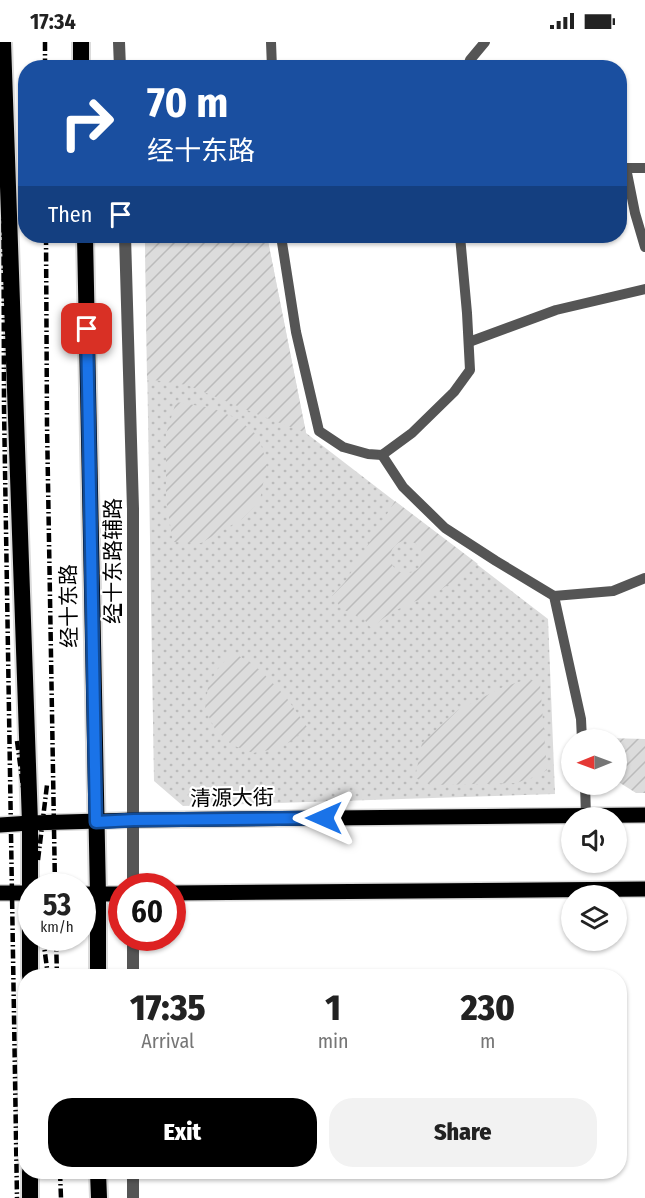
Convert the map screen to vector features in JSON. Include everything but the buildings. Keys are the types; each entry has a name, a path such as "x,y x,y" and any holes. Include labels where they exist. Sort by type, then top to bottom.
{"highway":[{"path":"3,42 31,873"},
{"path":"81,42 81,60"},
{"name":"经十东路","path":"85,243 96,822 92,873"},
{"path":"30,951 30,969"},
{"name":"经十东路","path":"96,951 97,969"},
{"path":"30,1179 30,1198"},
{"path":"98,1179 99,1198"}],"main road":[{"name":"清源大街","path":"627,815 645,815"},
{"name":"清源大街","path":"0,825 134,820 561,816"},
{"path":"186,893 645,889"},
{"path":"0,893 18,893"}],"street":[{"path":"119,42 120,60"},
{"name":"经十东路辅路","path":"125,243 133,509 133,873"},
{"path":"133,951 133,969"},
{"path":"133,1179 134,1198"}],"lane":[{"path":"271,42 272,60"},
{"path":"470,60 485,42"},
{"path":"627,168 645,168"},
{"path":"627,183 645,247"},
{"path":"282,243 296,332 319,431 343,447 368,454 382,455 412,433 454,392 470,370 461,243"},
{"path":"469,342 556,310 645,289"},
{"path":"382,455 403,487 445,528 554,596 613,591 645,578"},
{"path":"554,596 581,729"}],"shaded area":[{"path":"145,243 268,243 306,433 548,619 555,794 183,806 154,781"},
{"path":"145,243 268,243 306,433 187,385 147,379"},
{"path":"176,402 212,408 238,419 258,436 267,463 260,500 242,519 201,543 173,542 166,500 166,434"},
{"path":"395,501 478,564 430,597 409,603 371,628 363,618 342,609 332,596 345,582","holes":["405,540 411,541 421,550 421,563 419,568 410,573 403,573 396,570 390,558 396,545"]},
{"path":"233,652 260,670 286,697 307,727 292,741 275,749 253,753 232,745 215,729 205,709 208,687 216,671"},
{"path":"528,679 540,684 547,770 516,783 433,785 415,778 422,743 458,710 503,687"},
{"path":"627,739 645,739 645,793 636,793 627,787"}],"railway":[{"path":"3,42 4,408 17,1198"},
{"path":"45,42 45,60"},
{"path":"46,243 55,873"},
{"path":"17,741 34,873"},
{"path":"38,860 47,785"},
{"path":"26,969 28,951"},
{"path":"45,951 47,969"},
{"path":"56,951 57,969"},
{"path":"60,1179 61,1198"}],"route":[{"path":"87,329 96,822 324,818"}]}
